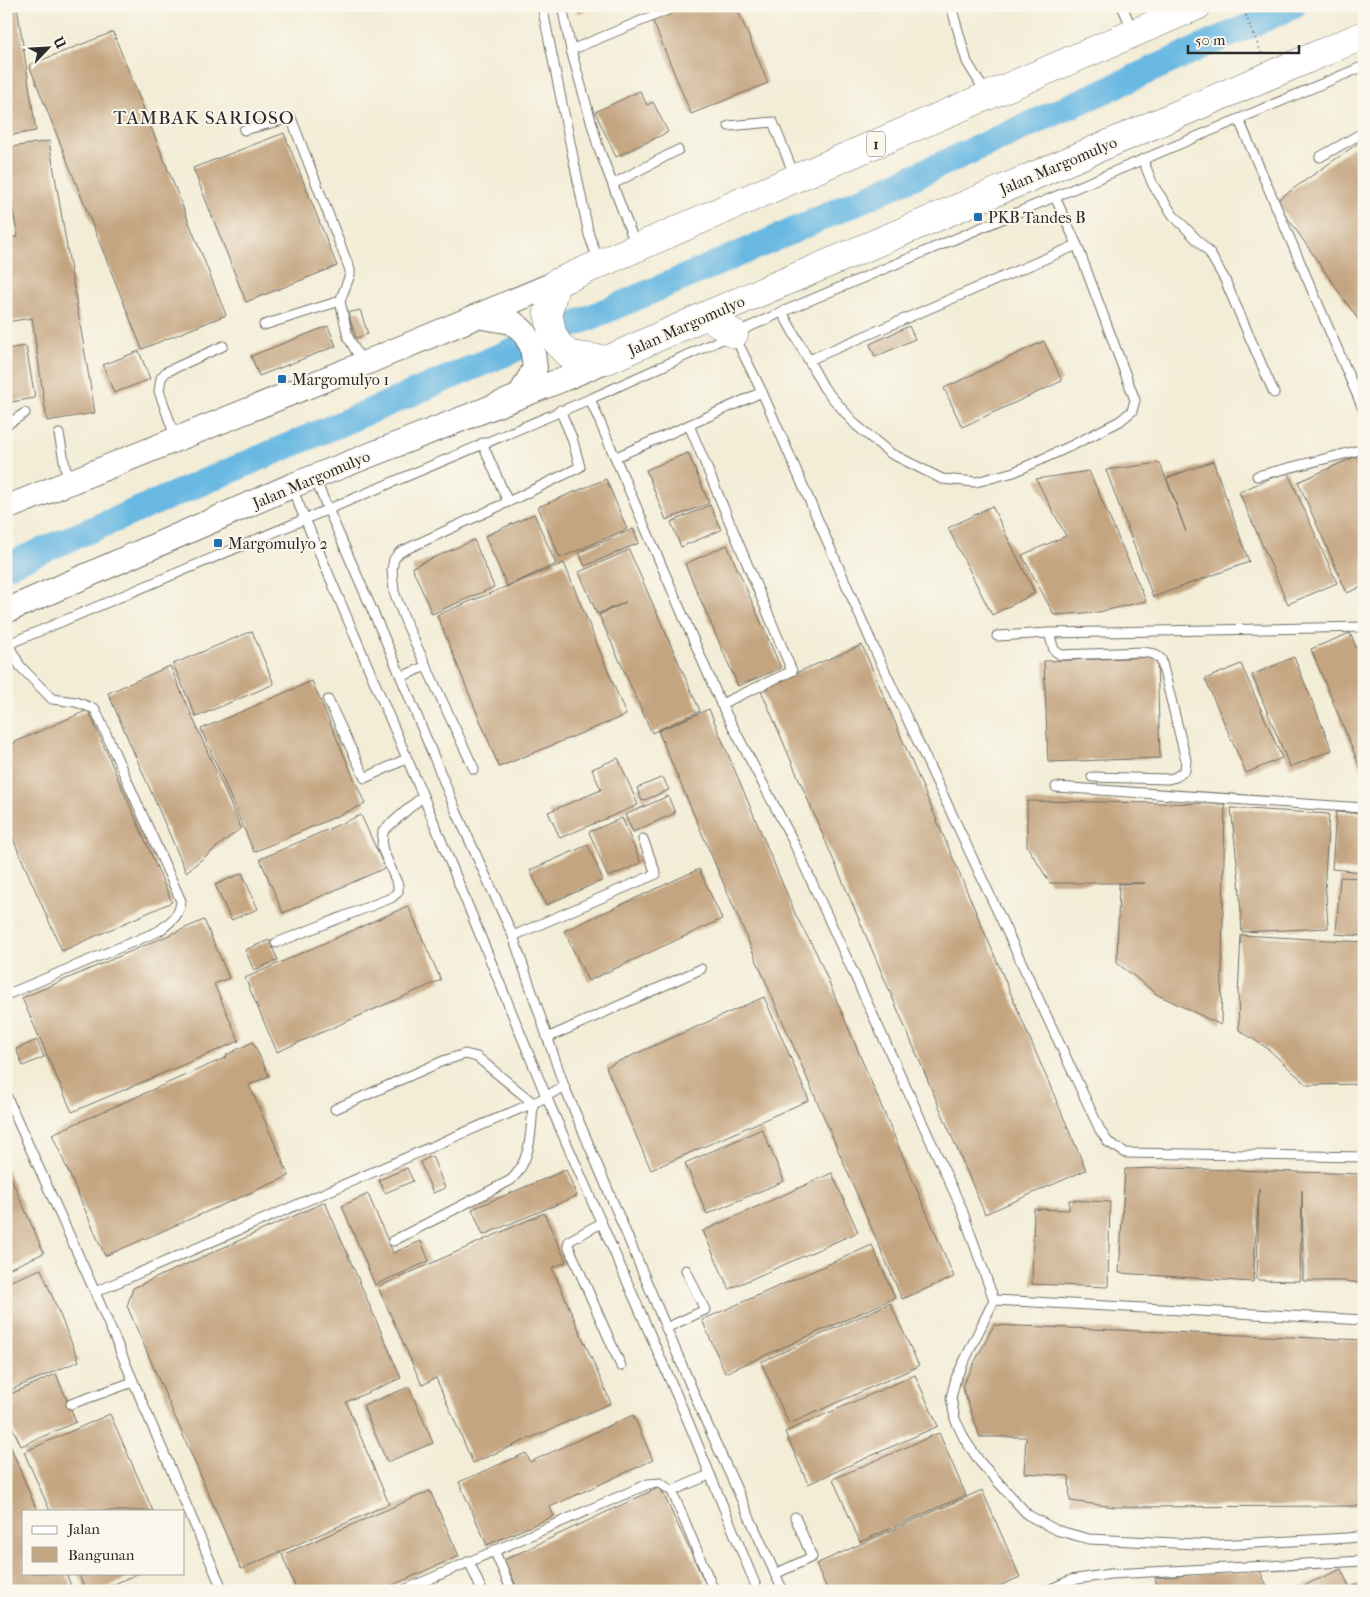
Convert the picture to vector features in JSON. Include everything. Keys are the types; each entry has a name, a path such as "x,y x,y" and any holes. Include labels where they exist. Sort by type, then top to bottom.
{"highway":[{"name":"1","path":"556,283 1197,6"},
{"name":"Jalan Margomulyo","path":"607,360 707,315 1364,35"},
{"path":"556,283 548,313 552,333 558,344 569,355 607,360"},
{"path":"707,315 734,334"}],"main road":[{"path":"6,508 363,364 556,283"},
{"path":"477,316 512,322 523,331 532,346 535,368 520,395"},
{"name":"Jalan Margomulyo","path":"6,611 292,486 607,360"}],"lane":[{"path":"542,6 589,235 600,263"},
{"path":"562,6 571,50 598,146 636,248"},
{"path":"571,50 677,6"},
{"path":"951,6 967,62 988,96"},
{"path":"1122,6 1134,33"},
{"path":"6,994 159,930 175,918 180,909 181,901 95,709 76,702 52,699 20,666 7,645 560,410 590,399 782,312 1363,69"},
{"path":"244,130 291,118 350,270 350,276 340,301 348,337 363,364"},
{"path":"1239,120 1364,411"},
{"path":"729,126 773,122 796,178"},
{"path":"1320,158 1364,132"},
{"path":"612,184 678,150"},
{"path":"1143,160 1153,185 1173,214 1209,252 1224,278 1274,393"},
{"path":"782,312 824,388 856,425 890,453 942,479 976,482 1014,472 1120,421 1132,411 1135,400 1077,245 1055,198"},
{"path":"808,360 1077,245"},
{"path":"264,325 340,301"},
{"path":"734,334 762,392 874,648 1096,1122 1108,1142 1126,1153 1364,1157"},
{"path":"176,440 159,391 161,378 166,372 223,346"},
{"path":"616,456 762,392"},
{"path":"590,399 721,704 792,840 961,1207 994,1300 956,1378 951,1398 955,1420 965,1440 980,1462 1028,1515 1056,1530 1088,1539 1217,1545 1364,1536"},
{"path":"474,768 394,592 392,569 394,559 400,552 580,467 572,438 560,410"},
{"path":"6,425 26,413"},
{"path":"689,425 792,671 721,704"},
{"path":"59,434 68,483"},
{"path":"482,444 508,502"},
{"path":"1257,476 1364,449"},
{"path":"314,477 457,812 513,936 564,1086 703,1415 783,1591"},
{"path":"292,486 304,519 423,796 546,1096 688,1421 758,1591"},
{"path":"997,636 1049,633 1364,627"},
{"path":"1049,633 1054,650 1061,655 1143,652 1154,654 1160,660 1186,760 1185,770 1176,777 1168,779 1092,778"},
{"path":"401,678 426,666"},
{"path":"328,700 365,778 406,759"},
{"path":"1056,787 1364,808"},
{"path":"276,942 392,898 398,892 398,885 382,848 384,831 423,796"},
{"path":"513,936 656,874 643,839"},
{"path":"547,1038 701,969"},
{"path":"334,1109 443,1061 464,1054 477,1058 533,1103"},
{"path":"95,1292 533,1103 564,1086"},
{"path":"6,1095 95,1292 223,1591"},
{"path":"393,1241 511,1180 519,1173 530,1141 533,1103"},
{"path":"601,1223 569,1241 568,1245 621,1366"},
{"path":"666,1328 704,1310 686,1270"},
{"path":"994,1300 1364,1320"},
{"path":"71,1404 133,1382"},
{"path":"688,1421 703,1415"},
{"path":"672,1490 710,1475"},
{"path":"402,1591 648,1484 660,1483 672,1490 714,1591"},
{"path":"775,1574 812,1556 795,1517"},
{"path":"494,1550 512,1591"},
{"path":"469,1561 482,1591"},
{"path":"1046,1591 1071,1580 1110,1574 1364,1561"}],"path":[{"path":"1242,6 1259,48"}],"building":[{"path":"6,6 17,6 36,131 6,136"},
{"path":"576,6 606,6 607,7 577,13"},
{"path":"684,6 736,6 768,83 691,114 652,19"},
{"path":"113,32 226,315 142,349 29,65"},
{"path":"640,91 647,105 653,102 668,132 616,157 595,112"},
{"path":"284,133 337,266 246,302 193,168"},
{"path":"1364,139 1364,328 1276,201"},
{"path":"49,141 95,413 47,421 32,318 6,322 6,238 18,237 6,175 6,148"},
{"path":"360,310 368,334 356,338 348,313"},
{"path":"328,326 336,346 259,376 251,356"},
{"path":"909,326 915,339 875,357 870,344"},
{"path":"1044,341 1062,381 962,427 944,388"},
{"path":"26,346 35,398 6,403 6,349"},
{"path":"139,351 150,379 114,393 103,365"},
{"path":"688,453 709,503 666,520 646,470"},
{"path":"1357,456 1364,473 1364,586 1347,593 1298,482"},
{"path":"1213,461 1249,562 1153,597 1106,470 1160,463 1186,532 1167,478"},
{"path":"1089,471 1146,601 1099,612 1054,615 1022,555 1066,536 1036,479"},
{"path":"1287,471 1337,583 1288,604 1239,492"},
{"path":"606,479 627,529 560,558 538,507"},
{"path":"710,505 721,530 681,547 671,522"},
{"path":"992,506 1035,593 992,615 948,528"},
{"path":"534,514 556,564 507,586 485,536"},
{"path":"633,529 639,543 585,566 579,552"},
{"path":"474,540 494,587 432,614 412,567"},
{"path":"727,545 781,668 738,686 685,564"},
{"path":"629,550 700,711 652,733 599,615 626,602 597,614 579,572"},
{"path":"564,563 626,715 499,767 437,615"},
{"path":"252,631 274,684 196,717 173,664"},
{"path":"1350,633 1364,665 1364,777 1311,649"},
{"path":"862,645 1086,1170 985,1214 760,688"},
{"path":"1157,657 1160,758 1048,762 1044,661"},
{"path":"1294,657 1332,750 1290,767 1252,675"},
{"path":"1241,664 1282,758 1246,773 1205,679"},
{"path":"170,666 241,828 186,872 108,693"},
{"path":"312,681 365,804 254,852 201,729"},
{"path":"709,709 797,918 816,952 954,1277 902,1299 658,731"},
{"path":"88,710 172,902 62,951 6,823 6,746"},
{"path":"618,758 638,805 560,838 548,812 601,790 592,769"},
{"path":"663,777 669,790 642,801 637,788"},
{"path":"668,796 675,813 633,832 625,815"},
{"path":"1027,801 1225,804 1221,1025 1158,995 1117,963 1119,884 1145,883 1050,883 1027,846"},
{"path":"1231,808 1329,814 1325,876 1328,928 1242,932 1239,880"},
{"path":"1336,812 1364,814 1364,872 1332,869"},
{"path":"361,815 385,868 283,913 260,859"},
{"path":"622,818 641,863 608,877 589,832"},
{"path":"588,845 603,880 546,905 530,870"},
{"path":"699,869 722,919 588,981 564,931"},
{"path":"242,873 258,909 231,920 215,885"},
{"path":"1340,877 1364,878 1364,936 1336,934"},
{"path":"408,906 441,980 277,1052 245,978"},
{"path":"204,920 229,978 214,984 239,1041 72,1112 22,998"},
{"path":"1241,935 1364,942 1364,1084 1307,1085 1267,1048 1239,1030 1238,995"},
{"path":"269,940 278,960 254,970 245,950"},
{"path":"764,997 809,1100 651,1170 606,1067"},
{"path":"37,1040 44,1057 23,1066 16,1049"},
{"path":"253,1042 269,1076 249,1085 289,1176 105,1256 52,1134 227,1057 226,1055"},
{"path":"762,1129 784,1181 707,1214 685,1163"},
{"path":"432,1156 445,1188 433,1193 420,1162"},
{"path":"6,1167 44,1253 6,1270"},
{"path":"407,1168 413,1181 385,1193 379,1180"},
{"path":"1167,1168 1364,1174 1364,1283 1303,1281 1302,1190 1300,1281 1257,1280 1259,1188 1253,1282 1119,1273 1125,1169"},
{"path":"566,1170 577,1196 483,1235 472,1209"},
{"path":"832,1173 858,1232 729,1289 703,1231"},
{"path":"368,1194 393,1253 421,1241 429,1261 375,1285 342,1206"},
{"path":"1069,1200 1110,1202 1108,1287 1032,1284 1034,1209 1069,1210"},
{"path":"325,1202 401,1378 346,1402 389,1504 241,1569 127,1306 133,1288"},
{"path":"544,1213 566,1262 552,1268 611,1403 473,1463 436,1378 422,1385 378,1287"},
{"path":"872,1245 895,1298 725,1373 702,1320"},
{"path":"41,1269 79,1361 10,1390 6,1382 6,1283"},
{"path":"890,1303 919,1366 789,1424 761,1362"},
{"path":"994,1325 1364,1340 1364,1506 1115,1507 1070,1501 1069,1476 1024,1473 1026,1437 980,1437 962,1386"},
{"path":"56,1374 76,1422 21,1446 6,1413 6,1396"},
{"path":"915,1375 938,1426 808,1484 785,1432"},
{"path":"409,1387 433,1443 387,1462 363,1406"},
{"path":"110,1414 153,1510 50,1510 24,1452"},
{"path":"633,1415 653,1460 550,1507 554,1516 487,1545 459,1482 526,1453 530,1462"},
{"path":"939,1433 966,1495 860,1542 833,1479"},
{"path":"6,1436 37,1510 22,1510 22,1574 66,1574 73,1591 6,1591"},
{"path":"660,1487 709,1591 519,1591 504,1560"},
{"path":"982,1490 1020,1577 988,1591 828,1591 816,1564"},
{"path":"430,1491 459,1556 379,1591 297,1591 282,1555"},
{"path":"1341,1569 1351,1591 1292,1591 1321,1578"},
{"path":"1260,1571 1269,1591 1154,1591 1159,1589 1155,1578"},
{"path":"78,1574 137,1574 99,1591 86,1591"},
{"path":"1364,1582 1364,1591 1353,1591 1351,1587"}],"waterway":[{"path":"6,566 786,234 1293,6"}],"place":[{"name":"PKB Tandes B","path":"978,217"},
{"name":"Margomulyo 1","path":"282,379"},
{"name":"Margomulyo 2","path":"218,543"}],"district":[{"name":"TAMBAK SARIOSO","path":"204,117"}]}
